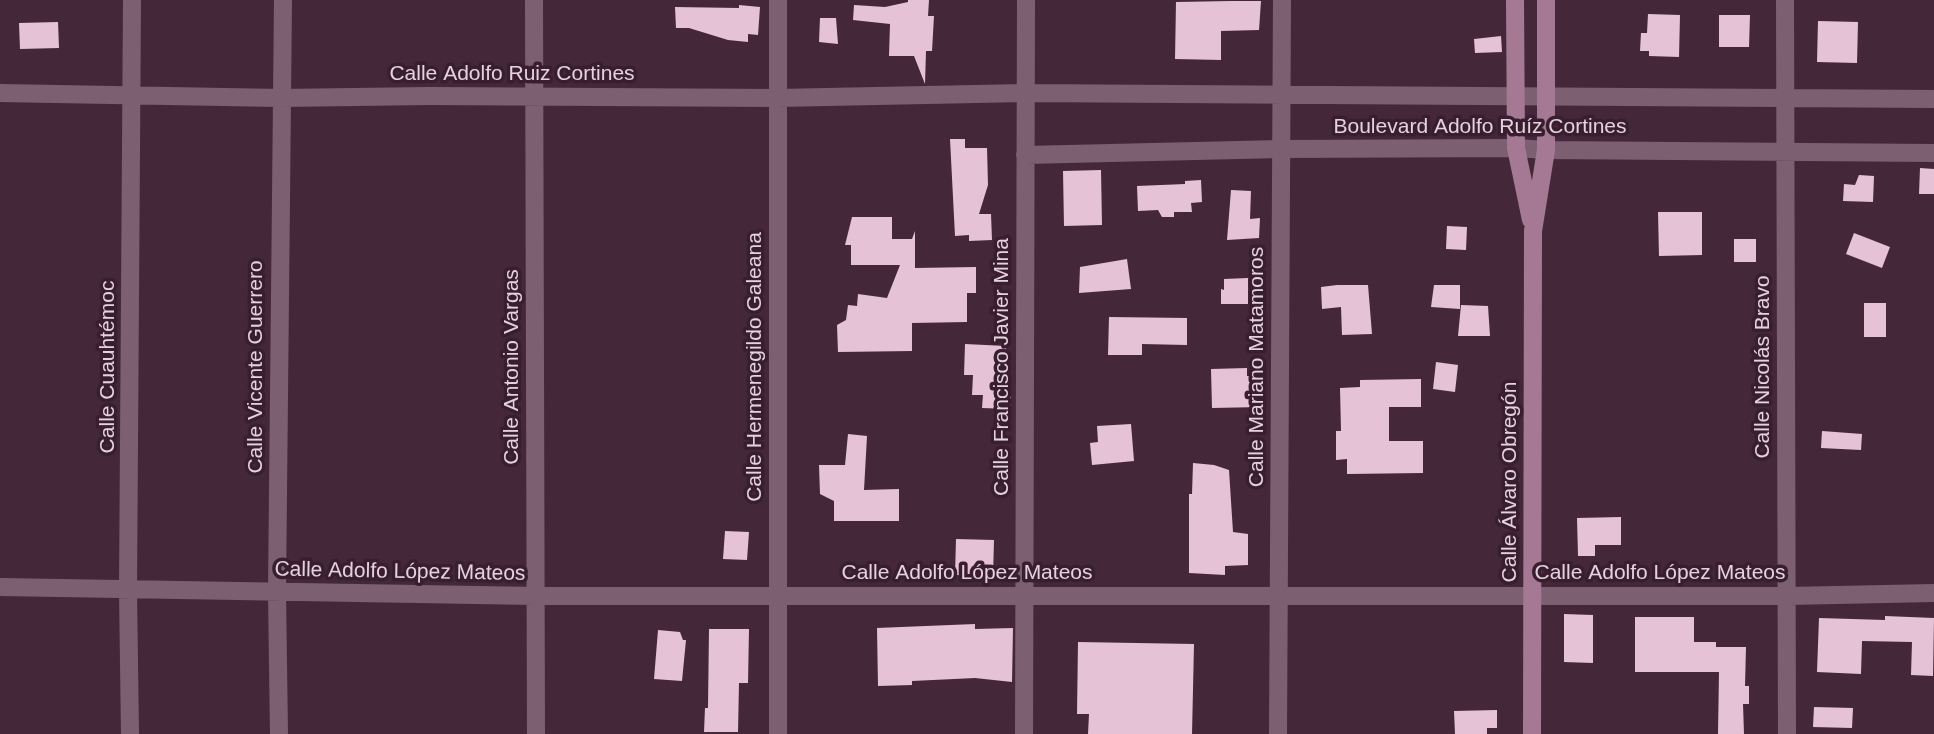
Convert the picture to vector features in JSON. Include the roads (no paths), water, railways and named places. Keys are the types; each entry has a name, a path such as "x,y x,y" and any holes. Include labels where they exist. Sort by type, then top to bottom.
{"street":[{"name":"Calle Cuauhtémoc","path":"130,734 128,590 132,312 132,0"},
{"name":"Calle Vicente Guerrero","path":"279,734 277,592 283,0"},
{"name":"Calle Antonio Vargas","path":"534,0 536,734"},
{"name":"Calle Hermenegildo Galeana","path":"778,0 778,734"},
{"name":"Calle Francisco Javier Mina","path":"1024,734 1026,0"},
{"name":"Calle Mariano Matamoros","path":"1278,734 1282,0"},
{"name":"Calle Álvaro Obregón","path":"1515,0 1516,148 1533,231"},
{"name":"Calle Álvaro Obregón","path":"1532,734 1533,231 1546,150 1546,0"},
{"name":"Calle Nicolás Bravo","path":"1785,0 1787,734"},
{"name":"Calle Adolfo Ruiz Cortines","path":"0,93 280,99 777,98 1025,93 1282,94"},
{"name":"Boulevard Adolfo Ruíz Cortines","path":"1282,94 1934,99"},
{"name":"Boulevard Adolfo Ruíz Cortines","path":"1025,155 1281,149 1516,148 1934,153"},
{"name":"Calle Adolfo López Mateos","path":"0,587 536,596 777,597 1787,596 1934,593"}]}
